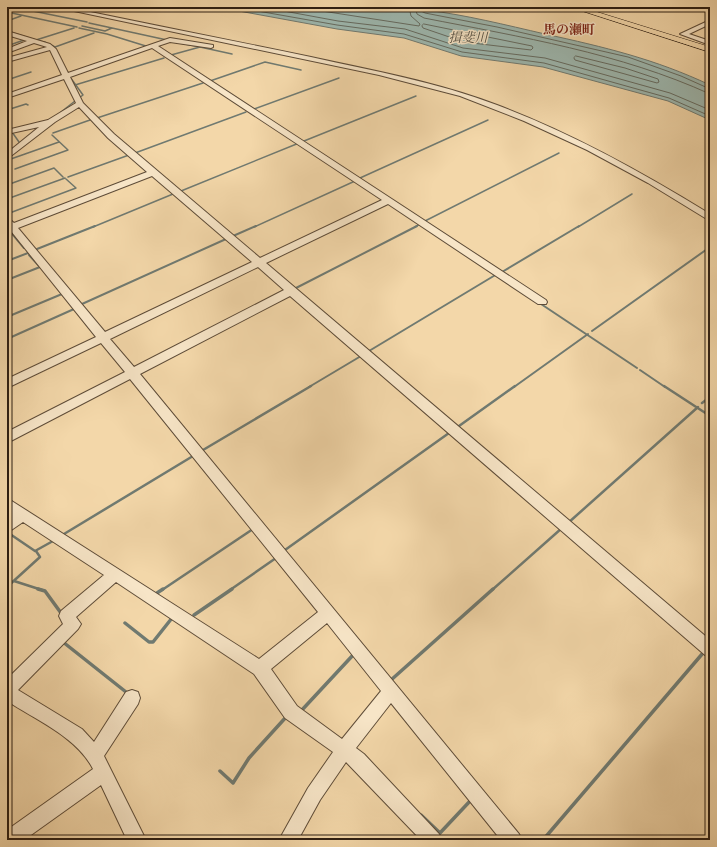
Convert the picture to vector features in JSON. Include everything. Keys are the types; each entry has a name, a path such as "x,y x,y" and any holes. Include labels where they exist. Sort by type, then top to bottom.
{"main road":[{"path":"574,7 710,50"}],"street":[{"path":"58,7 326,62 437,87 542,125 619,164 710,218"},
{"path":"710,22 683,34 710,43"},
{"path":"7,33 52,48 80,104 111,136 710,650"},
{"path":"7,96 174,40 326,62"},
{"path":"7,51 33,41"},
{"path":"153,46 542,302"},
{"path":"7,60 52,48"},
{"path":"7,157 52,121 74,106 80,104"},
{"path":"8,129 52,121"},
{"path":"7,151 17,149"},
{"path":"154,172 9,226 103,338 513,840"},
{"path":"8,381 103,338 389,200"},
{"path":"7,438 291,291"},
{"path":"7,504 260,668 291,712 358,760 433,840"},
{"path":"7,527 23,514"},
{"path":"115,574 66,616 73,624 7,691 76,735 95,755 138,840"},
{"path":"260,668 327,614"},
{"path":"288,840 314,794 344,750 390,691"},
{"path":"95,755 132,698"},
{"path":"8,840 104,772"}],"water":[{"name":"揖斐川","path":"217,7 422,7 426,10 471,17 567,39 609,49 649,61 710,85 710,120 668,101 543,67 461,56 404,38 337,29"}],"waterway":[{"path":"13,7 87,22"},
{"path":"7,12 77,27"},
{"path":"7,21 21,16"},
{"path":"89,23 112,28"},
{"path":"82,26 105,31 112,28"},
{"path":"7,31 36,40 74,28"},
{"path":"79,28 107,34 149,47"},
{"path":"112,28 167,40"},
{"path":"49,44 55,47 94,33"},
{"path":"7,46 24,40 21,39"},
{"path":"39,41 45,42"},
{"path":"180,43 200,47"},
{"path":"171,55 200,47"},
{"path":"200,47 232,54"},
{"path":"76,85 164,58"},
{"path":"210,81 265,62 301,70"},
{"path":"7,80 31,72"},
{"path":"70,77 76,85"},
{"path":"254,109 339,78"},
{"path":"97,118 203,83"},
{"path":"76,85 83,95 79,98"},
{"path":"304,141 416,96"},
{"path":"61,112 75,101"},
{"path":"7,110 26,104 28,105"},
{"path":"135,153 246,112"},
{"path":"53,133 90,120"},
{"path":"360,178 488,120"},
{"path":"12,132 19,142"},
{"path":"15,169 68,150 52,135"},
{"path":"8,160 59,142"},
{"path":"181,191 299,143"},
{"path":"425,221 559,153"},
{"path":"68,177 129,155"},
{"path":"7,185 54,168 63,177"},
{"path":"7,199 65,178"},
{"path":"7,214 76,188 66,179"},
{"path":"254,227 355,181"},
{"path":"93,227 173,194"},
{"path":"578,227 632,194"},
{"path":"415,227 420,224"},
{"path":"37,249 95,226"},
{"path":"233,236 256,226"},
{"path":"296,288 417,226"},
{"path":"502,272 579,226"},
{"path":"9,230 24,248"},
{"path":"82,304 226,239"},
{"path":"592,331 710,247"},
{"path":"7,261 28,253"},
{"path":"7,280 40,267 29,255"},
{"path":"369,351 497,274"},
{"path":"7,317 62,294"},
{"path":"541,304 587,335"},
{"path":"7,339 74,309"},
{"path":"514,387 587,335"},
{"path":"587,335 637,368"},
{"path":"309,387 361,356"},
{"path":"640,370 665,387"},
{"path":"203,450 311,386"},
{"path":"459,426 515,386"},
{"path":"664,386 697,408"},
{"path":"702,403 710,397"},
{"path":"568,523 697,408"},
{"path":"697,408 710,416"},
{"path":"285,550 449,433"},
{"path":"64,534 193,456"},
{"path":"492,590 562,528"},
{"path":"162,590 253,529"},
{"path":"7,532 35,551 53,541"},
{"path":"7,587 40,557 36,551"},
{"path":"230,590 276,558"},
{"path":"14,581 42,590"},
{"path":"38,589 45,591 61,613"},
{"path":"157,593 163,589"},
{"path":"194,615 232,589"},
{"path":"391,680 493,589"},
{"path":"125,623 149,642 153,642 172,618"},
{"path":"63,642 126,692"},
{"path":"543,840 703,653"},
{"path":"301,711 354,654"},
{"path":"220,771 233,783 249,758 287,716"},
{"path":"421,815 440,833 471,800"}],"district":[{"name":"馬の瀬町","path":"569,29"}]}
